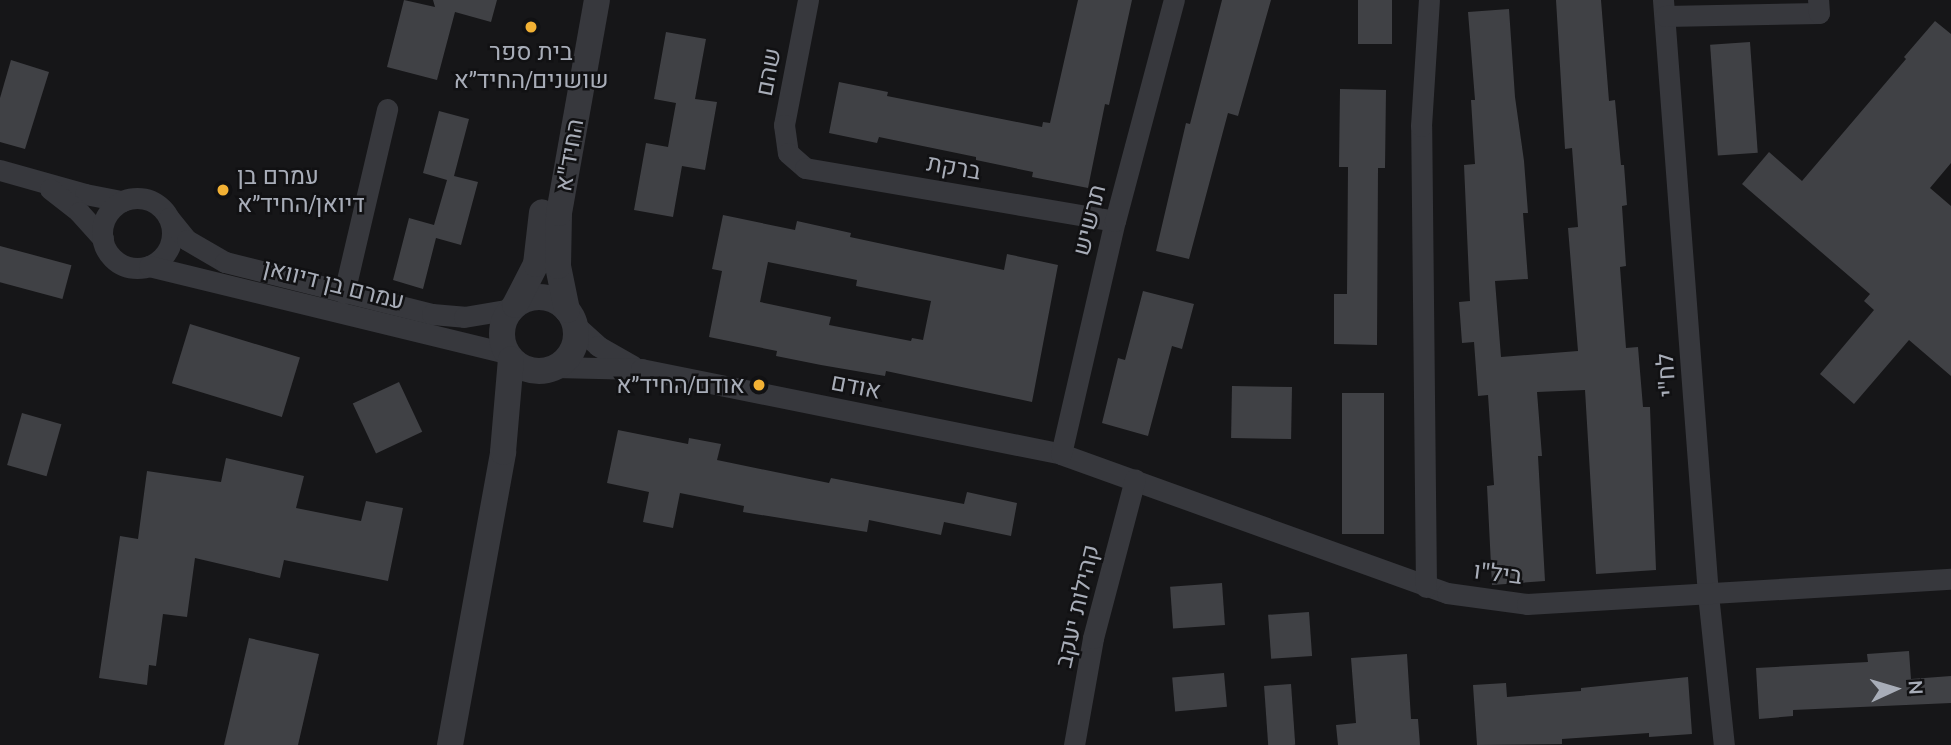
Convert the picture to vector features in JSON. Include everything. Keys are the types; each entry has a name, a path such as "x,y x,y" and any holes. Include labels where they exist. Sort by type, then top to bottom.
{"street":[{"name":"החיד\"א","path":"514,307 536,264 545,186 578,0"},
{"name":"החיד\"א","path":"571,318 558,266 559,213 597,0"},
{"name":"שהם","path":"788,153 784,125 808,0"},
{"name":"תרשיש","path":"1061,454 1115,221 1174,0"},
{"path":"1426,587 1421,126 1429,0"},
{"path":"1664,8 1819,13 1818,0"},
{"name":"לח\"י","path":"1664,8 1708,594 1724,745"},
{"name":"עמרם בן דיוואן","path":"344,293 387,109"},
{"name":"ברקת","path":"788,153 805,168 1115,221"},
{"path":"0,170 122,201"},
{"path":"36,181 69,204 103,239 115,260 137,268 149,266 167,251 171,240 169,218 154,202 133,198 122,201 106,216 103,239"},
{"name":"עמרם בן דיוואן","path":"169,218 187,240 225,262 344,293 432,314 464,317 514,307"},
{"name":"עמרם בן דיוואן","path":"149,266 509,356"},
{"path":"450,745 503,452 509,356 502,335 514,307 537,297 558,302 571,318 574,345 570,354 549,369 518,410 503,452"},
{"name":"אודם","path":"571,318 618,360 641,369 1061,454"},
{"path":"509,356 531,371 549,369"},
{"name":"אודם","path":"549,369 641,369"},
{"name":"ביל\"ו","path":"1061,454 1447,593 1527,604 1951,579"},
{"name":"קהילות יעקב","path":"1074,745 1093,638 1135,479"}],"building":[{"path":"404,0 435,7 433,0 497,0 491,22 455,12 437,80 387,67"},
{"path":"1078,0 1132,0 1109,105 1105,104 1088,188 1032,177 1033,172 976,160 976,157 879,137 877,143 829,133 839,82 888,92 887,96 1042,127 1043,122 1050,123"},
{"path":"1222,0 1271,0 1238,116 1228,113 1189,259 1156,251 1186,123 1190,124"},
{"path":"1358,0 1392,0 1392,44 1358,44"},
{"path":"1556,0 1601,0 1609,101 1615,100 1627,205 1622,206 1626,266 1620,267 1626,348 1638,347 1643,407 1650,407 1656,570 1596,574 1585,390 1537,392 1542,456 1538,456 1545,581 1492,585 1487,486 1494,485 1488,395 1478,396 1474,342 1462,343 1459,302 1470,301 1464,165 1475,164 1471,100 1475,100 1468,12 1509,9 1515,97 1524,161 1528,213 1523,213 1528,279 1495,281 1501,357 1578,351 1568,228 1578,227 1572,148 1565,149"},
{"path":"1935,21 1951,34 1951,163 1930,188 1951,206 1951,376 1909,340 1854,404 1820,374 1874,310 1864,301 1870,294 1742,184 1769,152 1802,181"},
{"path":"666,32 706,39 695,99 717,102 705,170 682,166 673,217 634,210 646,143 668,147 676,103 654,99"},
{"path":"1750,42 1758,153 1718,156 1710,45"},
{"path":"11,60 49,72 25,149 0,142 0,98"},
{"path":"1340,89 1386,90 1385,168 1378,168 1377,345 1334,344 1334,294 1347,294 1348,167 1339,167"},
{"path":"439,111 469,119 454,176 478,182 461,245 436,238 423,289 393,280 409,218 434,225 447,180 423,173"},
{"path":"723,215 795,230 797,221 851,233 850,237 1004,270 1007,254 1058,265 1032,402 886,371 885,376 776,356 777,351 709,337 722,271 712,269","holes":["768,262 857,280 856,286 931,301 923,340 912,338 911,341 829,325 831,317 760,302"]},
{"path":"0,246 71,265 62,299 0,282"},
{"path":"1143,291 1194,304 1182,349 1172,346 1148,436 1102,423 1118,358 1125,360"},
{"path":"190,324 300,358 282,417 172,383"},
{"path":"399,382 422,432 376,453 353,404"},
{"path":"1232,386 1292,387 1291,439 1231,438"},
{"path":"1342,393 1384,393 1384,534 1342,534"},
{"path":"22,413 61,424 47,476 7,465"},
{"path":"618,430 688,444 689,438 721,444 717,460 829,483 831,478 964,504 967,492 1017,503 1011,536 944,522 941,535 869,520 867,532 743,512 744,506 680,493 673,528 643,522 649,492 607,483"},
{"path":"226,458 304,476 296,508 361,521 366,501 403,508 388,581 284,560 280,578 195,558 187,617 163,614 156,666 149,665 147,685 99,678 120,536 138,539 147,471 221,482"},
{"path":"1222,583 1225,625 1173,629 1170,587"},
{"path":"1309,612 1312,656 1271,659 1268,615"},
{"path":"249,638 319,654 298,745 224,745"},
{"path":"1909,651 1911,679 1951,676 1951,703 1793,710 1793,716 1759,719 1756,668 1868,662 1867,654"},
{"path":"1407,654 1411,719 1418,719 1420,745 1338,745 1336,725 1356,723 1351,658"},
{"path":"1224,673 1227,707 1175,711 1172,678"},
{"path":"1688,677 1692,734 1649,737 1649,733 1562,739 1562,744 1477,745 1473,685 1506,683 1507,697 1581,691 1581,688"},
{"path":"1291,684 1295,745 1268,745 1264,686"}],"place":[{"name":"בית ספר שושנים/החיד״א","path":"531,27"},
{"name":"עמרם בן דיואן/החיד״א","path":"223,190"},
{"name":"אודם/החיד״א","path":"759,385"}]}
